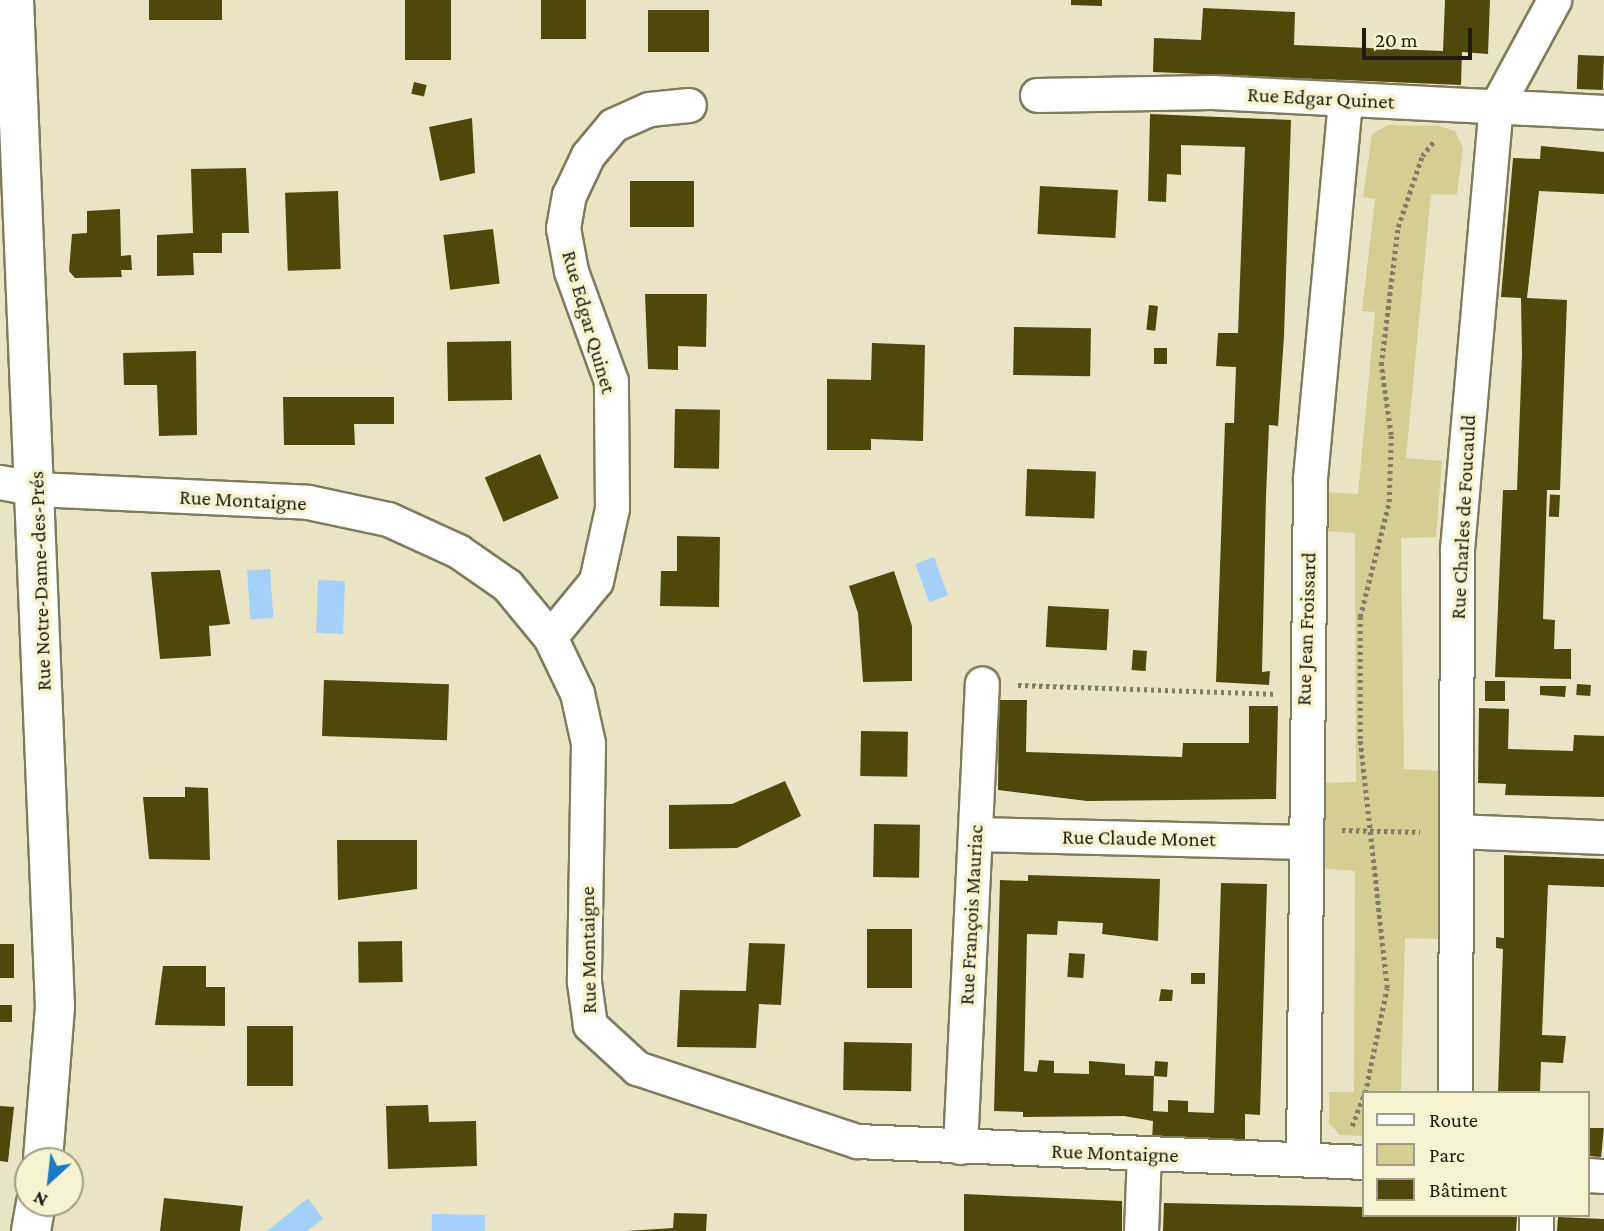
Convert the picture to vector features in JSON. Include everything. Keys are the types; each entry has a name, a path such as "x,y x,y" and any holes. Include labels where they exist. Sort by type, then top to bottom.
{"street":[{"name":"Rue Notre-Dame-des-Prés","path":"14,0 37,489 55,1007 44,1147"},
{"name":"Rue Charles de Foucauld","path":"1454,1091 1442,832 1457,549 1496,107 1554,0"},
{"name":"Rue Edgar Quinet","path":"1037,95 1212,92 1604,112"},
{"name":"Rue Jean Froissard","path":"1303,1159 1319,836 1304,695 1310,478 1345,100"},
{"name":"Rue Edgar Quinet","path":"550,637 596,582 612,508 611,381 571,271 563,228 569,195 588,155 613,125 649,109 689,105"},
{"name":"Rue Montaigne","path":"0,482 37,489 308,502 388,519 458,551 507,585 550,637 577,693 588,743 584,982 590,1025 637,1068 812,1131 857,1142 1303,1159 1355,1151"},
{"name":"Rue François Mauriac","path":"960,1147 982,684"},
{"path":"1442,832 1604,837"},
{"name":"Rue Claude Monet","path":"975,834 1319,836"},
{"path":"1141,1231 1144,1154"}],"path":[{"path":"1365,1091 1387,988 1368,831 1358,663 1360,617 1390,502 1391,435 1381,365 1398,227 1422,156 1442,131"},
{"path":"982,684 1304,695"},
{"path":"1319,836 1368,831 1442,832"},
{"path":"1355,1151 1362,1110"}],"green space":[{"path":"1388,125 1439,126 1455,131 1463,148 1457,195 1431,194 1406,458 1442,461 1436,537 1401,538 1404,769 1439,771 1438,939 1405,938 1401,1091 1362,1091 1362,1136 1340,1135 1329,1123 1329,1092 1354,1092 1355,871 1320,868 1322,783 1356,782 1355,533 1323,531 1325,492 1358,494 1375,312 1362,311 1375,199 1363,197 1372,134"}],"water":[{"path":"934,557 948,596 929,602 915,564"},
{"path":"270,569 273,618 250,619 247,571"},
{"path":"318,580 345,581 343,634 316,633"},
{"path":"308,1198 323,1219 307,1231 267,1231"},
{"path":"432,1214 485,1215 485,1231 432,1231"}],"building":[{"path":"149,0 222,0 222,20 149,20"},
{"path":"405,0 451,0 451,60 405,60"},
{"path":"541,0 586,0 586,39 541,39"},
{"path":"1071,0 1102,0 1102,6 1071,5"},
{"path":"1445,0 1490,0 1488,54 1462,52 1461,85 1153,72 1154,38 1201,40 1203,8 1295,12 1294,45 1443,51"},
{"path":"648,10 709,10 709,52 648,52"},
{"path":"1578,55 1604,56 1603,90 1577,89"},
{"path":"414,82 427,85 424,97 411,94"},
{"path":"1150,114 1291,120 1284,336 1278,426 1269,425 1266,496 1262,672 1270,671 1269,685 1216,682 1225,423 1234,423 1236,367 1216,366 1218,333 1238,333 1245,147 1181,145 1181,175 1167,174 1166,202 1148,201"},
{"path":"472,118 475,173 440,181 429,127"},
{"path":"1541,146 1604,152 1604,194 1539,191 1527,298 1567,300 1560,490 1547,490 1543,619 1555,620 1554,649 1571,649 1571,679 1495,677 1503,490 1517,490 1522,355 1521,298 1501,297 1513,158 1540,159"},
{"path":"246,168 249,233 222,233 222,253 193,253 194,275 157,276 157,235 193,233 191,169"},
{"path":"630,181 694,181 694,227 630,227"},
{"path":"1040,186 1118,190 1115,238 1037,234"},
{"path":"338,191 341,269 288,271 285,193"},
{"path":"120,209 121,256 131,255 132,270 121,270 122,277 75,278 69,271 72,234 87,233 87,211"},
{"path":"493,229 500,284 450,290 443,235"},
{"path":"645,294 707,294 706,347 678,346 678,370 648,369"},
{"path":"1149,305 1158,306 1155,331 1146,330"},
{"path":"1014,327 1091,328 1090,376 1013,375"},
{"path":"511,341 512,400 448,401 447,342"},
{"path":"872,343 925,345 923,441 871,439 871,450 827,450 827,379 871,380"},
{"path":"1154,348 1167,348 1167,364 1154,364"},
{"path":"196,351 197,435 159,436 157,385 124,385 123,353"},
{"path":"283,397 394,397 394,424 354,424 355,445 284,445"},
{"path":"675,409 720,410 719,469 674,468"},
{"path":"540,454 559,498 504,522 485,477"},
{"path":"1027,469 1096,471 1094,518 1025,516"},
{"path":"1550,494 1560,495 1559,517 1549,516"},
{"path":"677,536 720,537 719,607 660,606 661,571 677,571"},
{"path":"220,570 230,624 209,626 211,656 160,659 151,572"},
{"path":"894,571 912,626 912,681 863,682 858,613 849,586"},
{"path":"1048,606 1109,609 1107,650 1046,647"},
{"path":"1133,650 1147,651 1146,671 1132,670"},
{"path":"324,680 449,684 447,740 322,736"},
{"path":"1485,681 1505,681 1505,701 1485,701"},
{"path":"1577,684 1591,685 1590,696 1576,695"},
{"path":"1540,686 1566,686 1565,697 1540,695"},
{"path":"999,700 1027,700 1026,752 1182,757 1183,743 1249,743 1249,706 1278,706 1276,799 1087,801 998,790"},
{"path":"1479,708 1509,709 1508,749 1573,751 1574,735 1604,736 1604,797 1505,795 1506,784 1478,783"},
{"path":"861,731 908,732 907,777 860,776"},
{"path":"785,781 801,816 737,848 669,849 669,805 732,804"},
{"path":"185,787 208,788 210,860 149,859 143,797 185,797"},
{"path":"874,824 920,825 919,878 873,877"},
{"path":"337,840 417,840 417,889 338,900"},
{"path":"1504,855 1604,859 1604,887 1548,885 1542,1035 1566,1036 1563,1063 1541,1062 1540,1091 1498,1091 1503,949 1496,948 1496,937 1504,938"},
{"path":"1028,875 1160,879 1158,941 1102,934 1103,923 1058,921 1057,935 1027,934 1024,1071 1037,1072 1039,1060 1054,1061 1054,1073 1089,1074 1089,1061 1125,1064 1125,1075 1154,1076 1153,1111 1168,1112 1168,1100 1188,1101 1188,1112 1214,1113 1221,883 1267,884 1260,1115 1245,1114 1245,1144 1152,1141 1153,1121 1124,1116 1023,1117 1023,1112 994,1111 1000,880 1028,881"},
{"path":"867,929 912,929 912,988 867,988"},
{"path":"402,941 403,982 359,983 358,942"},
{"path":"749,943 785,944 781,1005 759,1004 756,1048 677,1047 680,990 746,991"},
{"path":"0,944 14,944 14,978 0,978"},
{"path":"1069,953 1085,954 1083,978 1067,977"},
{"path":"163,966 206,966 206,987 225,987 225,1026 155,1025"},
{"path":"1191,973 1205,973 1205,984 1191,984"},
{"path":"1161,989 1173,990 1172,1001 1159,1001"},
{"path":"0,1005 12,1005 12,1022 0,1022"},
{"path":"247,1026 293,1026 293,1086 247,1086"},
{"path":"844,1042 912,1043 911,1091 843,1090"},
{"path":"1155,1061 1168,1062 1167,1077 1154,1076"},
{"path":"428,1105 429,1122 476,1121 477,1166 388,1169 386,1106"},
{"path":"0,1106 14,1107 8,1162 0,1161"},
{"path":"1590,1128 1604,1128 1601,1157 1590,1156"},
{"path":"964,1194 1122,1201 1122,1231 964,1231"},
{"path":"164,1198 243,1206 240,1231 160,1231"},
{"path":"1164,1203 1362,1207 1362,1217 1517,1217 1516,1231 1163,1231"},
{"path":"674,1213 707,1214 706,1231 626,1231 673,1228"},
{"path":"1558,1217 1604,1219 1604,1231 1557,1231"}]}
